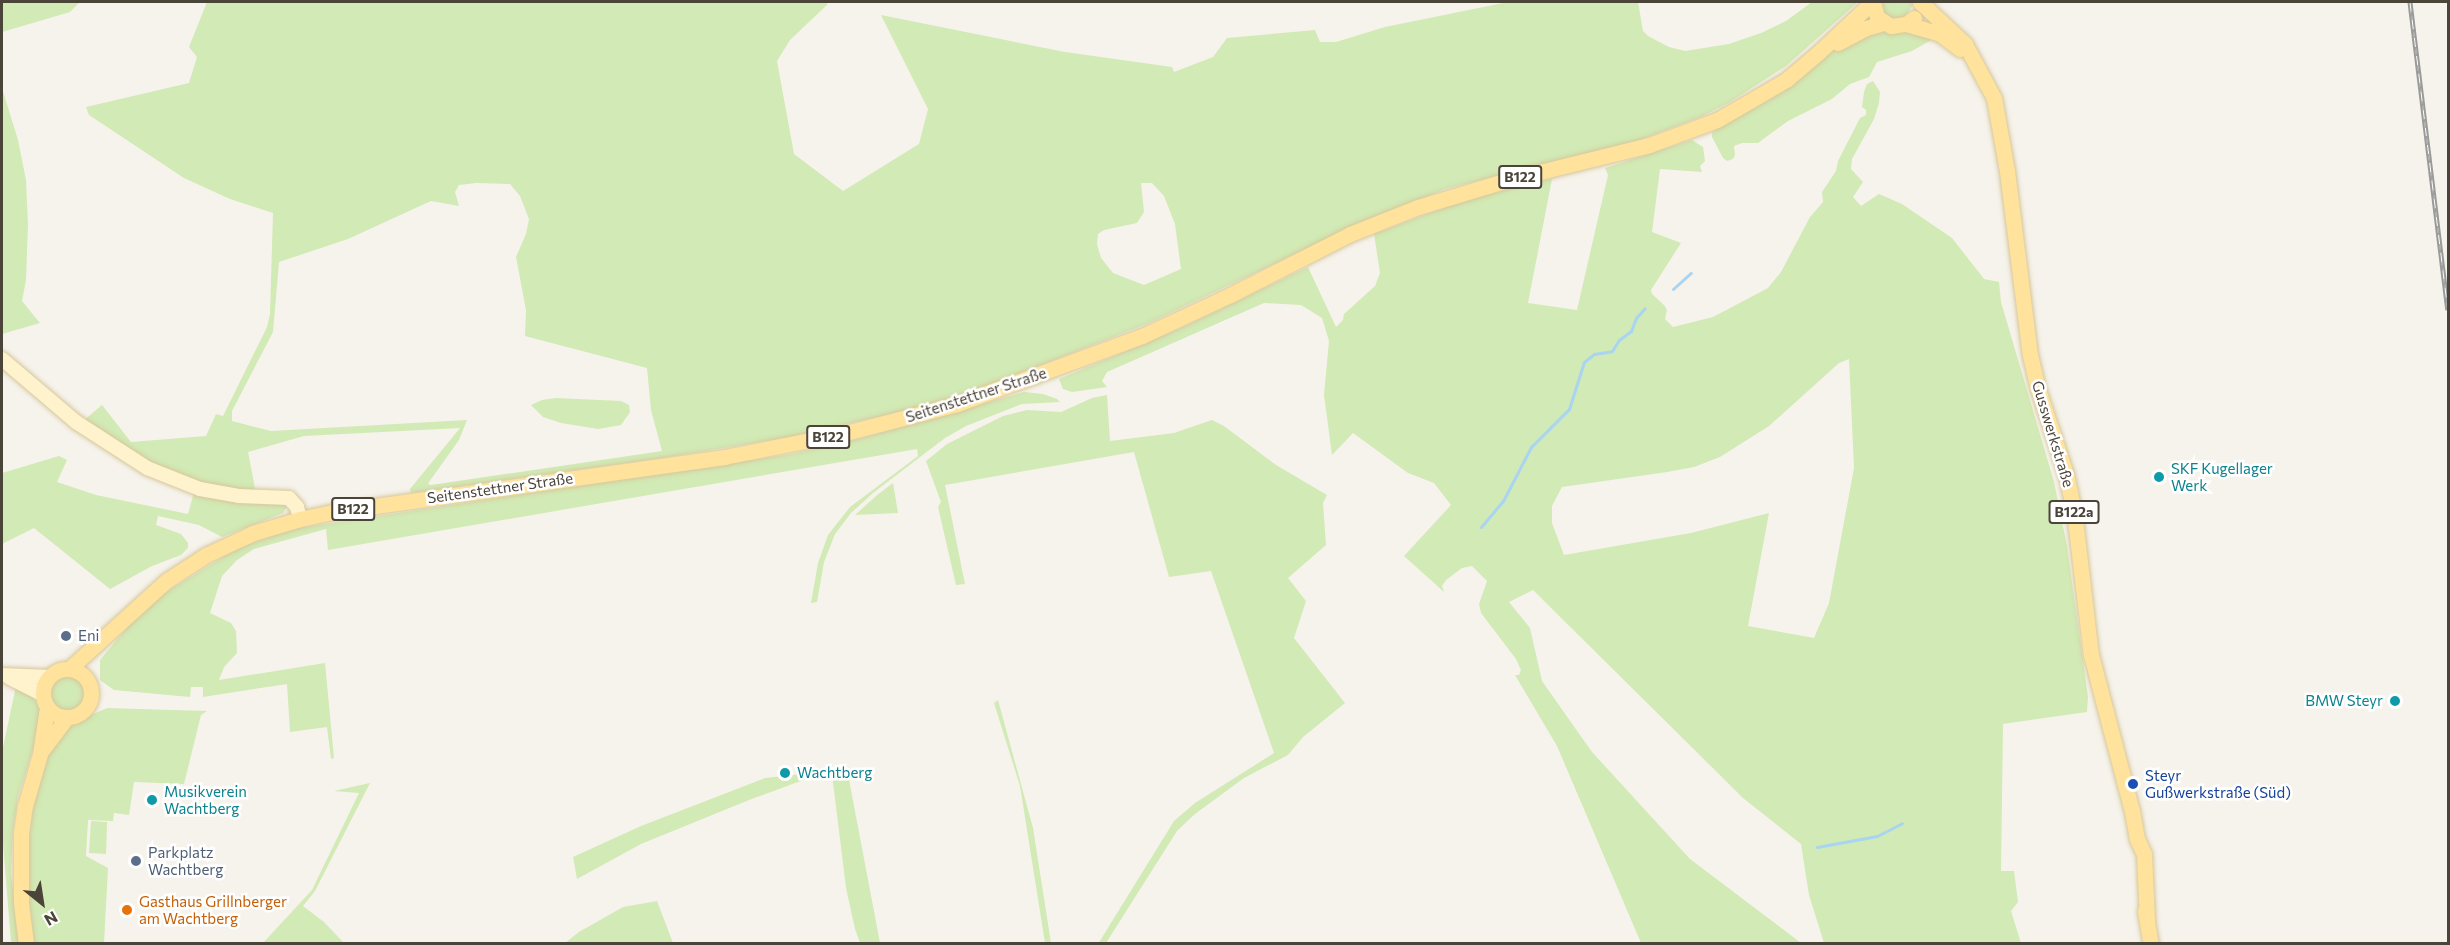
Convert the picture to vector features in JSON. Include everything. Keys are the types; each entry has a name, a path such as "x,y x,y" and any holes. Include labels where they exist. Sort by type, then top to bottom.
{"main road":[{"name":"B122","path":"1872,2 1877,17 1884,22 1899,26 1906,24"},
{"name":"Seitenstettner Straße","path":"69,669 149,595 192,564 254,533 300,519 724,457 845,434 957,404 1142,336 1230,295 1350,234 1418,207 1502,182 1641,147 1698,127 1761,96 1819,52 1872,2"},
{"path":"1906,24 1919,11 1920,2"},
{"name":"Gusswerkstraße","path":"1920,2 1960,37 1978,64 1992,92 1998,120 2030,355 2038,388 2066,474 2080,549 2091,655 2137,839 2134,855 2137,878 2151,944"},
{"name":"Seitenstettner Straße","path":"1819,52 1855,33 1884,22"},
{"name":"Gusswerkstraße","path":"1906,24 1940,34 1978,64"},
{"name":"Seitenstettner Straße","path":"86,677 108,634"},
{"name":"B122","path":"49,677 55,672 69,669"},
{"path":"40,754 66,718 83,712 89,705 91,689 86,677 69,669"},
{"path":"26,944 21,891 21,833 25,806 40,754 49,677"},
{"path":"45,700 52,712 66,718"}],"street":[{"path":"2,359 76,422 147,468 200,489 238,496 289,498 297,507 300,519"},
{"path":"4,676 49,677"},
{"path":"4,676 45,700"}],"green space":[{"path":"2,2 80,2 70,12 2,32"},
{"path":"207,2 825,2 828,4 790,40 777,61 794,154 843,191 919,144 928,109 881,15 1065,52 1172,67 1174,72 1213,57 1227,38 1315,30 1320,42 1336,42 1385,27 1508,2 1638,2 1643,31 1669,47 1685,51 1729,44 1761,33 1786,21 1812,2 1858,2 1786,66 1730,102 1703,116 1639,140 1445,189 1339,233 1149,323 1005,379 933,404 790,437 662,458 411,493 410,489 460,428 304,436 248,452 254,492 231,491 175,477 82,422 102,405 131,442 206,436 216,414 223,416 267,327 270,314 273,213 230,199 184,178 89,115 86,107 189,83 197,57 189,47","holes":["1141,183 1152,183 1164,196 1175,224 1181,269 1144,285 1113,273 1101,258 1097,244 1098,234 1104,230 1137,223 1144,212","510,184 520,196 529,219 526,234 516,257 526,310 525,336 647,368 651,410 662,451 431,485 428,484 429,482 459,440 467,420 271,431 232,421 232,411 273,332 279,262 348,239 431,201 459,206 455,192 459,185"]},
{"path":"1880,2 1914,3 1905,17 1893,19 1884,14"},
{"path":"1880,29 1913,31 1933,39 1912,51 1877,62 1869,77 1850,84 1832,99 1788,121 1758,143 1742,143 1734,146 1733,159 1727,161 1723,158 1712,137 1716,129 1769,100 1842,44"},
{"path":"1873,81 1880,92 1879,103 1874,119 1852,159 1851,169 1863,182 1853,197 1861,206 1879,194 1902,204 1952,238 1984,279 1999,282 2001,302 2054,482 2067,546 2088,697 2087,712 2003,724 2001,871 2014,871 2018,902 2011,911 2021,943 1824,943 1809,895 1801,844 1743,798 1533,590 1509,602 1530,628 1542,681 1592,752 1690,859 1801,943 1641,943 1557,746 1515,675 1519,675 1521,670 1516,659 1481,613 1479,604 1487,581 1472,566 1462,568 1446,580 1442,586 1444,592 1404,556 1451,505 1434,483 1408,473 1353,433 1332,455 1324,395 1329,341 1322,318 1301,305 1264,303 1107,372 1102,381 1107,387 1072,392 1063,389 1059,379 1179,329 1308,267 1336,327 1343,320 1344,314 1375,286 1380,273 1374,234 1451,205 1505,188 1552,179 1528,303 1577,310 1608,175 1605,168 1692,140 1703,147 1705,161 1700,166 1702,172 1660,169 1652,232 1681,243 1651,290 1667,310 1665,319 1673,327 1713,317 1768,288 1781,272 1810,217 1823,202 1822,192 1836,171 1838,161 1860,118 1866,115 1866,110 1862,107 1867,84","holes":["1849,359 1854,468 1829,603 1814,638 1748,626 1769,513 1691,533 1564,555 1552,523 1552,506 1562,487 1694,467 1720,457 1769,426 1839,363"]},
{"path":"2,88 18,140 26,180 28,225 26,280 22,301 40,323 2,334"},
{"path":"1024,392 1043,394 1060,402 1022,404 966,426 945,438 873,493 851,513 835,534 824,562 817,602 811,603 818,563 828,535 850,507 918,456 917,449 328,550 326,529 254,549 237,560 222,576 210,613 231,623 236,631 237,653 224,667 219,680 325,663 334,758 331,759 327,727 290,732 287,684 203,697 203,687 191,687 190,697 114,690 100,680 100,660 140,612 163,594 236,549 292,529 792,454 859,439"},
{"path":"1107,395 1110,441 1174,433 1212,420 1224,426 1276,465 1327,495 1323,503 1326,545 1288,578 1306,601 1294,638 1345,703 1303,737 1288,755 1244,778 1195,814 1177,831 1106,943 1098,944 1174,821 1195,803 1274,753 1211,571 1169,577 1134,452 945,485 965,584 956,585 938,507 941,502 926,461 947,444 1003,416 1027,410 1061,412 1092,398"},
{"path":"556,398 621,401 629,405 630,412 621,425 598,429 561,423 543,417 531,405 542,400"},
{"path":"59,456 67,460 57,482 96,495 188,514 194,492 284,504 286,508 283,513 222,537 199,525 158,516 156,525 181,534 188,543 188,548 181,555 152,566 110,589 34,528 2,544 2,473"},
{"path":"893,483 898,513 855,515 876,496"},
{"path":"67,675 79,681 85,693 79,705 67,711 55,705 49,693 55,681"},
{"path":"16,686 30,693 40,709 36,740 18,797 13,829 11,872 19,943 11,943 2,831 2,752"},
{"path":"998,700 1033,828 1051,943 1045,943 1020,786 994,703"},
{"path":"107,708 207,711 201,715 184,784 134,782 129,815 114,813 113,821 88,820 86,856 108,868 104,943 34,944 28,893 28,845 35,793 54,740 66,726"},
{"path":"847,769 880,943 860,943 855,929 846,888 832,774 806,779 641,844 577,879 573,857 641,826 765,778"},
{"path":"370,783 315,891 303,906 324,922 344,943 263,943 312,890 359,793 334,791"},
{"path":"91,821 107,822 106,854 89,853"},
{"path":"657,901 673,943 565,943 579,932 623,907"}],"waterway":[{"path":"1673,289 1691,273"},
{"path":"1481,527 1503,501 1531,447 1569,409 1584,362 1594,354 1612,351 1619,340 1631,331 1636,318 1645,308"},
{"path":"1817,847 1877,836 1902,823"}],"railway":[{"path":"2410,2 2448,310"}],"place":[{"name":"SKF Kugellager Werk","path":"2159,477"},
{"name":"Eni","path":"66,636"},
{"name":"BMW Steyr","path":"2395,701"},
{"name":"Wachtberg","path":"785,773"},
{"name":"Steyr Gußwerkstraße (Süd)","path":"2133,784"},
{"name":"Musikverein Wachtberg","path":"152,800"},
{"name":"Parkplatz Wachtberg","path":"136,861"},
{"name":"Gasthaus Grillnberger am Wachtberg","path":"127,910"}]}
